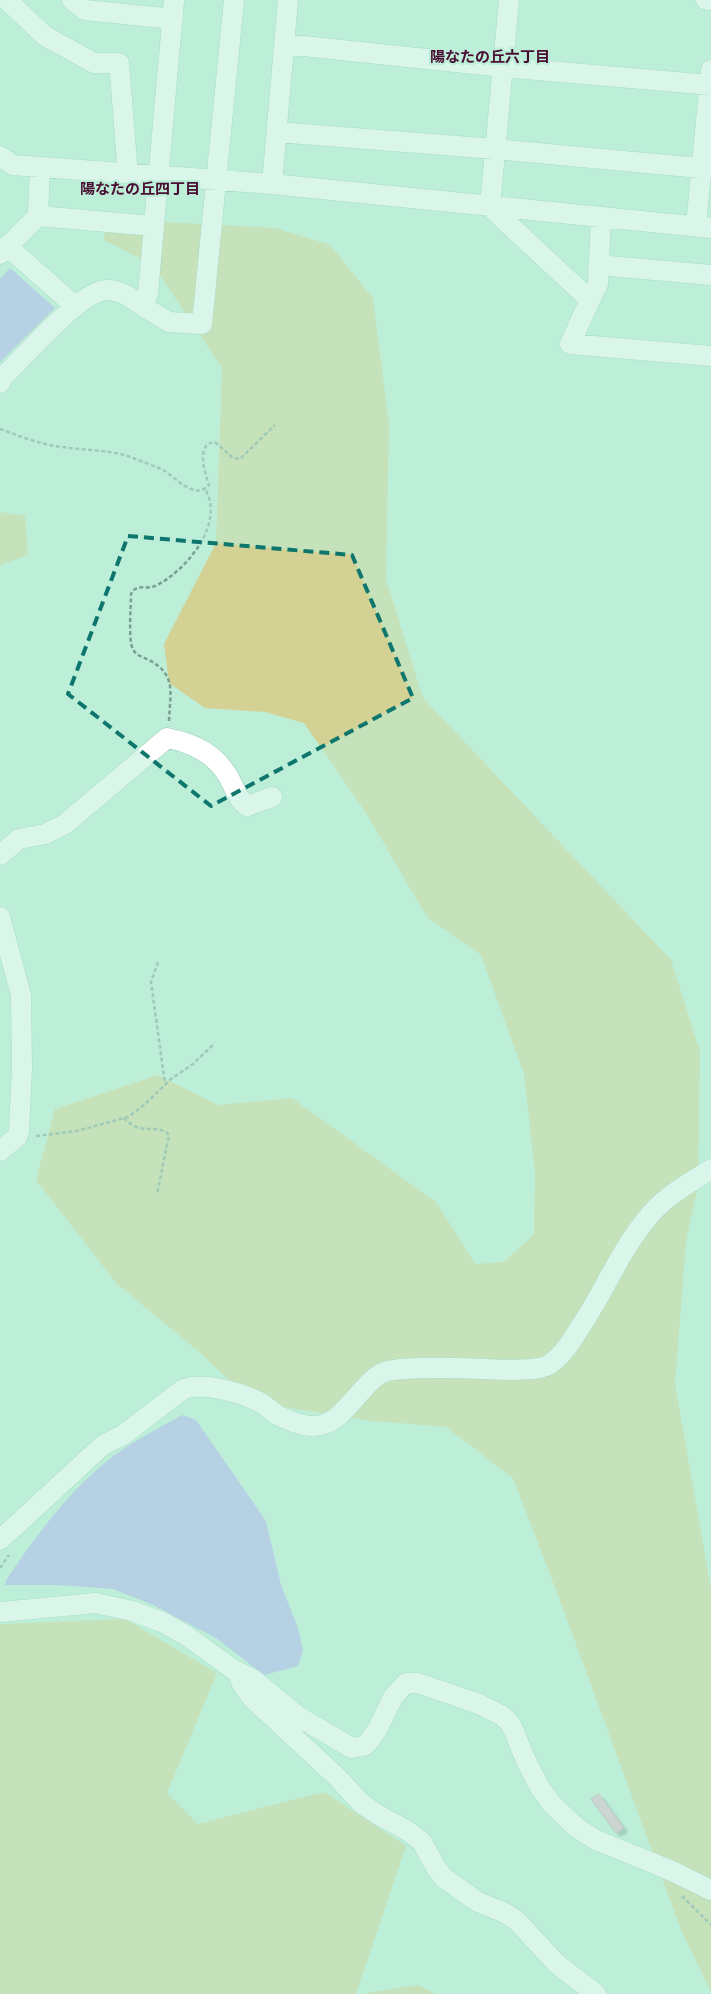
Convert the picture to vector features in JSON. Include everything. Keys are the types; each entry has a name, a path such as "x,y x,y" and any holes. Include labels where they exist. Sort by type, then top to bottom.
{"street":[{"path":"7,0 45,36 94,63 119,63 128,174"},
{"path":"72,0 84,10 174,10 148,293 144,307"},
{"path":"0,383 2,378 75,306 91,294 106,290 120,292 168,322 202,324 234,0"},
{"path":"272,184 288,0"},
{"path":"490,207 509,0"},
{"path":"706,0 711,0"},
{"path":"0,156 14,165 272,184 704,227 711,80 503,67 284,44"},
{"path":"277,132 706,168"},
{"path":"40,167 38,216 4,250 75,306"},
{"path":"490,207 590,300"},
{"path":"38,216 154,226"},
{"path":"601,217 598,284 570,344 711,356"},
{"path":"598,265 711,275"},
{"path":"0,855 19,839 45,834 65,824 167,738 182,741 208,753 228,776 235,791 247,806 272,797"},
{"path":"0,917 21,995 22,1068 19,1131 17,1137 0,1151"},
{"path":"0,1540 103,1446 122,1435 189,1386 206,1387 256,1400 278,1415 295,1422 322,1426 338,1416 374,1378 391,1370 409,1368 516,1370 533,1369 550,1364 570,1343 595,1306 626,1249 644,1222 663,1200 674,1191 711,1169"},
{"path":"0,1612 96,1603 115,1606 162,1622 174,1628 238,1672 263,1686 299,1717 352,1748 364,1746 369,1741 380,1725 393,1697 406,1683 418,1683 479,1704 501,1715 509,1722 527,1764 540,1788 552,1804 577,1828 596,1840 672,1871 711,1890"},
{"path":"238,1672 242,1684 253,1699 337,1777 362,1804 408,1831 422,1842 436,1868 444,1878 478,1902 505,1913 517,1921 557,1964 596,1994"}],"path":[{"path":"205,489 208,485 203,460 206,446 210,442 215,442 233,458 240,459 275,425"},
{"path":"0,428 52,446 112,452 132,457 164,470 190,488 205,489"},
{"path":"167,738 169,721 168,678 163,668 133,650 131,594 138,587 154,586 162,581 194,554 200,546 205,536 209,518 208,494 205,489"},
{"path":"158,962 151,982 164,1084"},
{"path":"17,1137 55,1135 124,1118 143,1106 164,1084 193,1064 213,1045"},
{"path":"124,1118 133,1126 145,1130 164,1130 169,1135 157,1194"},
{"path":"672,1871 671,1885 711,1925"}],"highlighted area":[{"path":"128,536 352,555 413,698 211,806 68,694"}],"shaded area":[{"path":"107,219 275,228 330,245 373,298 389,424 386,579 423,698 671,960 700,1052 698,1186 686,1241 675,1384 711,1589 711,1992 681,1930 513,1478 446,1427 364,1420 252,1402 198,1351 117,1284 36,1180 55,1109 158,1075 218,1105 292,1098 437,1203 475,1264 504,1262 534,1234 535,1171 524,1074 481,955 427,917 366,813 304,723 265,712 205,708 169,683 164,644 216,543 222,368 153,265 104,240"},
{"path":"10,268 55,308 0,362 0,279"},
{"path":"0,512 25,516 28,555 0,565"},
{"path":"182,1415 196,1420 266,1521 281,1585 298,1628 303,1650 298,1666 264,1675 216,1638 153,1605 113,1589 58,1585 5,1585 6,1580 46,1524 93,1473 129,1445"},
{"path":"125,1619 217,1673 167,1793 198,1824 324,1792 406,1846 356,1994 0,1994 0,1624"},
{"path":"418,1985 436,1994 361,1994"}],"building":[{"path":"599,1794 624,1828 616,1833 591,1799"}],"district":[{"name":"陽なたの丘六丁目","path":"490,57"},
{"name":"陽なたの丘四丁目","path":"140,189"}]}
